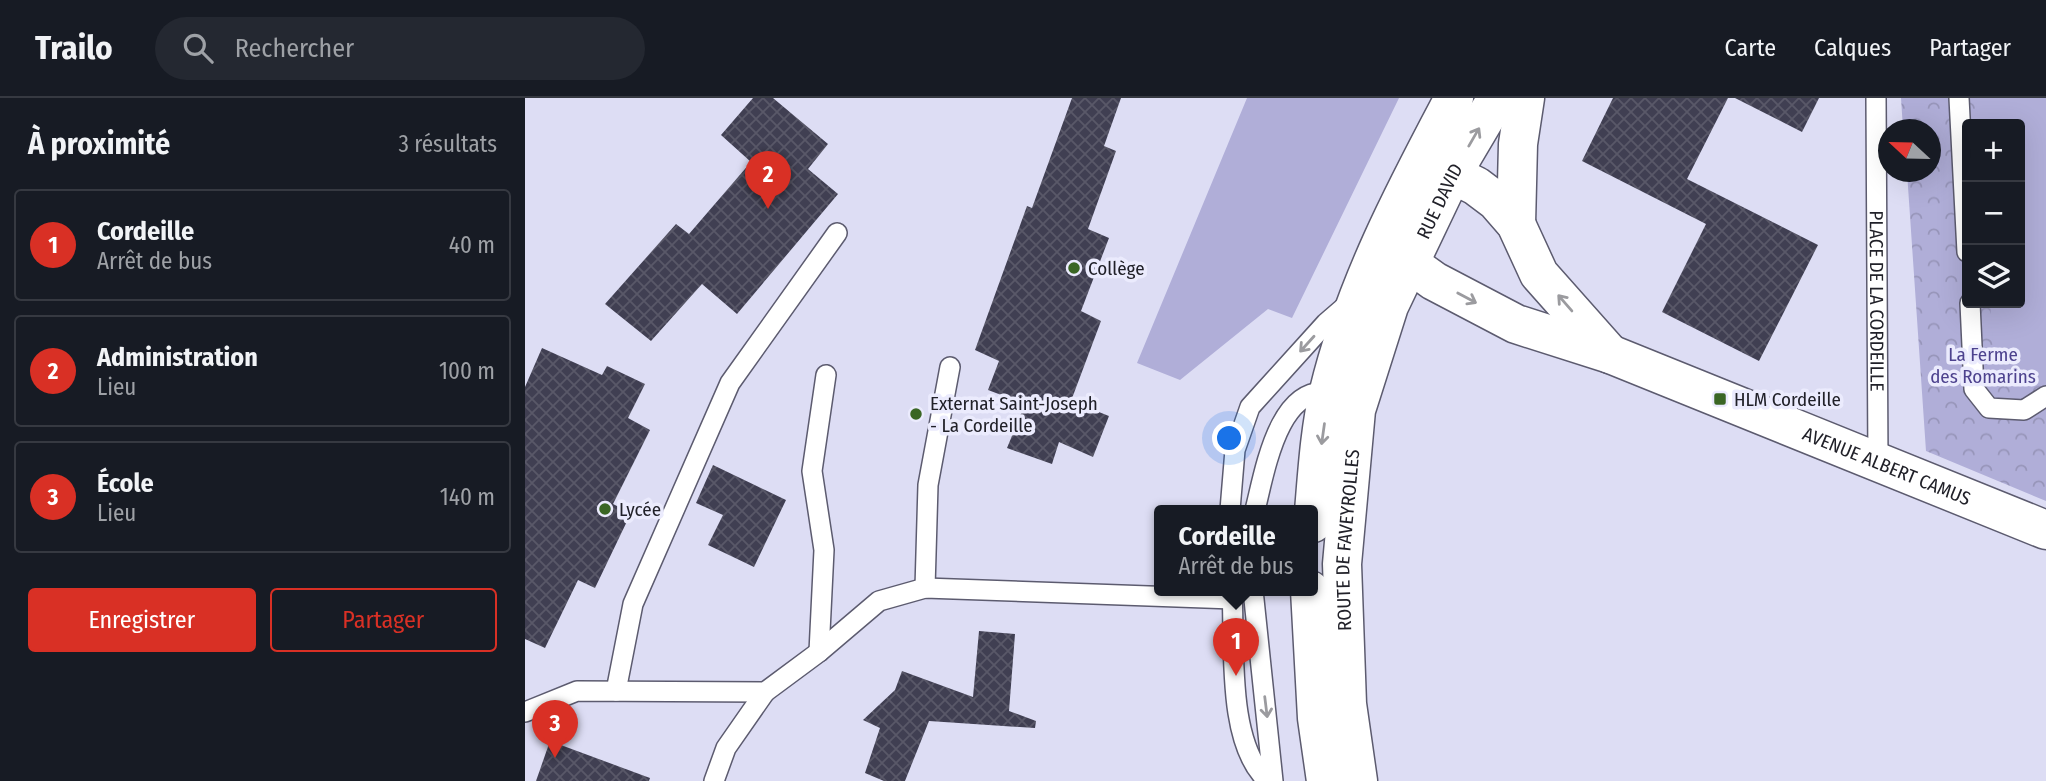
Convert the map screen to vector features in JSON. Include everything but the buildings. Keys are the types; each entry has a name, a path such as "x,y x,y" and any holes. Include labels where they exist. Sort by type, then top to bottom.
{"main road":[{"name":"RUE DAVID","path":"1397,207 1454,98"},
{"name":"RUE DAVID","path":"1373,301 1409,263 1452,174 1497,98"},
{"name":"AVENUE ALBERT CAMUS","path":"1516,224 1518,144 1525,98"},
{"path":"1409,263 1401,239 1397,207 1426,184 1452,174"},
{"name":"AVENUE ALBERT CAMUS","path":"1452,174 1476,186 1496,201 1516,224 1539,274 1610,354"},
{"name":"ROUTE DE FAVEYROLLES","path":"1317,505 1342,401 1373,301 1397,207"},
{"name":"AVENUE ALBERT CAMUS","path":"1409,263 1434,281 1516,324 1610,354 2046,530"},
{"name":"ROUTE DE FAVEYROLLES","path":"1342,401 1342,564 1347,704 1358,781"},
{"name":"ROUTE DE FAVEYROLLES","path":"1310,596 1317,718 1328,781"}],"lane":[{"name":"PLACE DE LA CORDEILLE","path":"1876,98 1878,464"},
{"path":"1959,98 1967,245"},
{"path":"616,691 633,604 730,383 837,233"},
{"path":"1230,505 1235,450 1250,407 1326,323 1373,301"},
{"path":"1970,308 1974,388 1989,408 2024,410 2046,396"},
{"path":"925,588 928,485 950,367"},
{"path":"819,652 824,550 812,471 826,375"},
{"path":"1258,503 1278,426 1300,401 1342,401"},
{"path":"714,781 726,748 765,692 819,652 879,601 925,588 1154,592"},
{"path":"1233,596 1242,737 1257,771 1271,781"},
{"path":"1254,596 1271,781"},
{"path":"525,712 577,691 765,692"},
{"path":"1328,781 1336,768 1347,704"}],"green space":[{"path":"1247,98 1399,98 1292,318 1268,309 1180,380 1137,363"},
{"name":"La Ferme des Romarins","path":"1901,98 2046,98 2046,501 1926,451 1908,182 1941,182 1941,119 1902,119"},
{"path":"1976,98 2046,98 2046,368 1995,370 1990,308 2025,308 2025,119 1978,119"}],"place":[{"name":"Administration","path":"768,209"},
{"name":"Collège","path":"1074,268"},
{"name":"HLM Cordeille","path":"1720,399"},
{"name":"Externat Saint-Joseph - La Cordeille","path":"916,414"},
{"name":"Lycée","path":"605,509"},
{"name":"Cordeille","path":"1236,676"},
{"name":"École","path":"555,758"}]}
